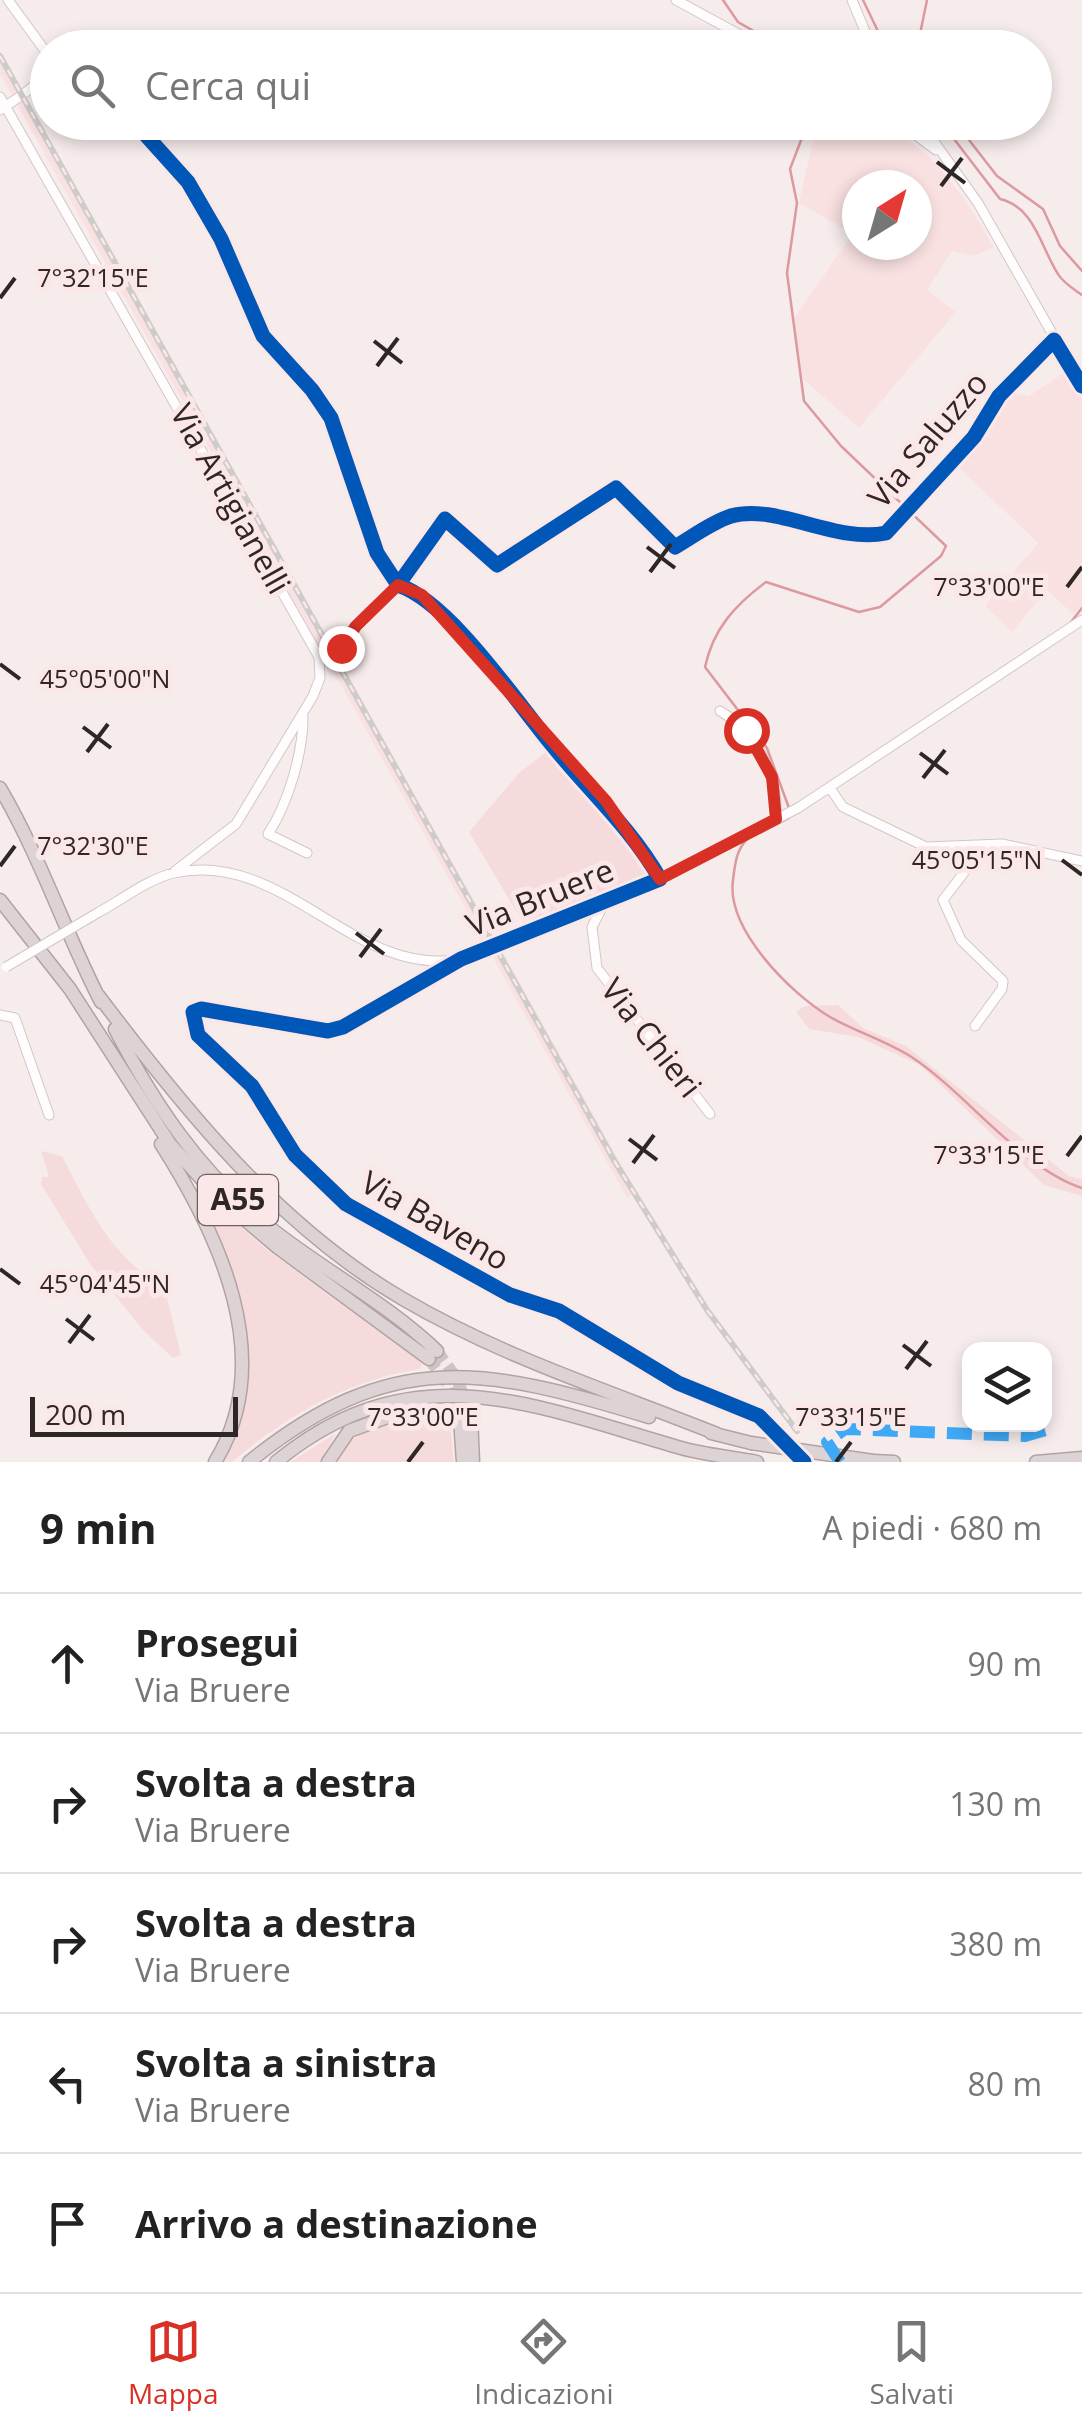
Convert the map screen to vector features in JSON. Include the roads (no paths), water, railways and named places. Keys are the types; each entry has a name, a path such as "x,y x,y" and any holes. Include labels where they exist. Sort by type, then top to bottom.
{"highway":[{"name":"A55","path":"0,788 33,849 67,937 157,1105 214,1178 265,1224 433,1355 246,1222 182,1158 132,1089"},
{"name":"A55","path":"0,900 70,989 206,1219 243,1342 240,1396 233,1424 215,1462"},
{"name":"A55","path":"98,995 145,1058 251,1178 356,1267 424,1311 548,1368 717,1434"},
{"name":"A55","path":"249,1462 322,1410 352,1396 409,1379 517,1381 751,1443 894,1462"},
{"path":"328,1462 348,1430 444,1396"},
{"path":"276,1462 301,1442 347,1416 392,1402 444,1396 528,1402 686,1450 750,1461"},
{"path":"463,1462 466,1417 474,1462"},
{"path":"1036,1462 1082,1458"}],"street":[{"path":"8,0 30,30"},
{"path":"676,0 731,30"},
{"path":"852,0 864,30"},
{"path":"2,104 30,88"},
{"name":"Via Artigianelli","path":"2,104 319,657 320,678 303,714 236,824 172,874"},
{"path":"922,140 944,156"},
{"path":"932,140 1000,239 1082,386"},
{"name":"Via Saluzzo","path":"398,585 444,518 497,564 616,488 675,546 732,516 758,516 867,537 886,533 974,437 999,396 1054,340"},
{"path":"341,648 356,626 398,585"},
{"name":"Via Bruere","path":"398,585 422,595 501,680 554,748 606,801 660,879"},
{"name":"Via Bruere","path":"3,969 172,874 207,872 256,880 399,956 430,962 461,959 660,879 776,819 830,788 1082,620"},
{"path":"720,711 746,730 758,750 778,797 776,819"},
{"path":"303,714 303,733 281,810 268,834 307,853"},
{"path":"830,788 842,808 926,846 1002,844 1082,861"},
{"path":"975,1026 1002,989 1003,980 961,940 943,900 985,845"},
{"name":"Via Chieri","path":"605,903 592,928 598,968 710,1114"},
{"name":"Via Baveno","path":"461,959 383,1007 328,1031 201,1009 193,1012 192,1023 198,1035 252,1086 296,1154 346,1204 510,1296 559,1311 678,1383 759,1416 804,1462"},
{"path":"0,1016 14,1018 49,1115"}],"waterway":[{"path":"723,0 738,22 752,30"},
{"path":"863,0 877,30"},
{"path":"921,30 927,0"},
{"path":"789,808 767,748 705,667 720,629 735,609 766,582 859,612 880,607 941,556 946,546 841,446 804,401 787,273 797,203 790,169 801,140"},
{"path":"955,140 1000,199 1012,203 1029,219 1060,277 1082,295"},
{"path":"969,140 997,176 1043,209 1060,246 1082,271"},
{"path":"1071,622 1082,608"},
{"path":"760,833 789,818"},
{"path":"748,838 735,863 734,899 750,939 780,976 830,1017 913,1058 1016,1148 1059,1178 1082,1188"}],"tunnel":[{"path":"437,1351 457,1379 471,1416"},
{"path":"429,1359 447,1383 460,1419"}],"railway":[{"path":"0,56 30,110"},
{"path":"47,140 615,1162 707,1310 797,1431"}]}
